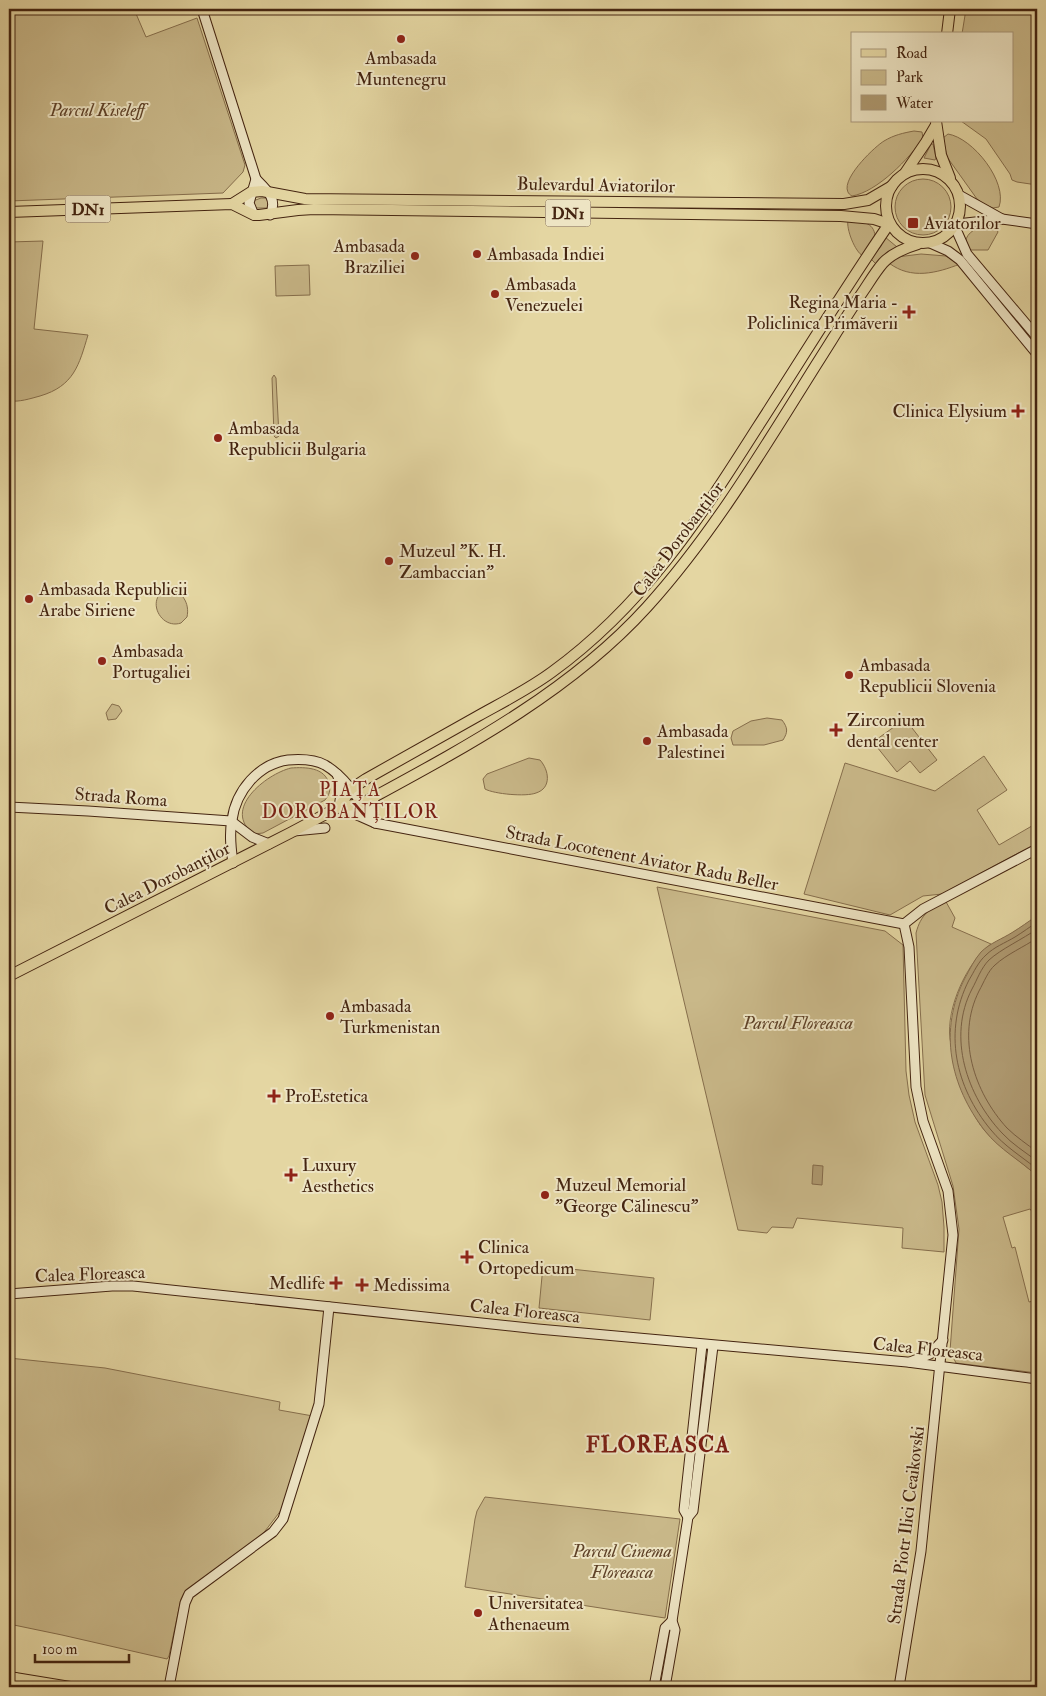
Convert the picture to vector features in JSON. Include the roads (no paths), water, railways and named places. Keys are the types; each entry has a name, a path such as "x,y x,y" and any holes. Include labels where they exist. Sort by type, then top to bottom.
{"main road":[{"path":"947,32 950,9"},
{"path":"889,224 886,214 886,201 892,186 905,173 926,142 936,123"},
{"path":"918,244 940,240 956,225 960,210 959,195 950,179 941,155 936,123"},
{"path":"905,173 920,169 930,170 941,173 950,179"},
{"name":"Bulevardul Aviatorilor","path":"267,191 296,198 844,204 868,200 892,186"},
{"path":"232,204 251,192 267,191"},
{"name":"DN1","path":"9,212 232,204 254,215 270,215"},
{"name":"Bulevardul Aviatorilor","path":"270,215 296,210 840,216 874,219 889,224"},
{"name":"DN1","path":"889,224 905,240 918,244"},
{"name":"Calea Dorobanților","path":"339,807 351,789 553,672 602,630 634,599 684,540 714,497 838,300 889,224"},
{"name":"Calea Dorobanților","path":"9,976 233,863 339,807 362,804 474,740 552,691 610,643 645,609 676,574 724,507 880,267 892,256 918,244"},
{"path":"13,1681 70,1687"}],"street":[{"path":"202,9 256,179 274,202 270,215"},
{"path":"254,215 250,207 251,192 256,179"},
{"path":"959,195 1002,219"},
{"path":"1037,224 1002,219 956,225 967,254 1037,338"},
{"path":"930,243 948,251 960,260 1037,354"},
{"path":"233,863 232,821 238,799 258,773 270,765 283,761 306,760 320,763 337,774 351,789 375,824"},
{"path":"337,774 342,788 339,807"},
{"path":"374,797 373,811 375,824"},
{"name":"Strada Roma","path":"9,807 232,821"},
{"name":"Strada Locotenent Aviator Radu Beller","path":"339,807 375,824 904,924"},
{"path":"232,821 252,838 269,844"},
{"path":"294,831 325,828"},
{"path":"904,924 923,909 1037,849"},
{"name":"Strada Piotr Ilici Ceaikovski","path":"899,1687 922,1552 952,1246 952,1216 948,1191 923,1121 916,1087 909,946 904,924"},
{"name":"Calea Floreasca","path":"9,1294 123,1286 712,1346 907,1362 1037,1379"},
{"path":"169,1687 185,1603 189,1594 273,1532 282,1522 319,1404 329,1307"},
{"path":"907,1362 930,1354 943,1340"},
{"path":"688,1517 684,1510 702,1345"},
{"path":"665,1687 675,1630 672,1621 688,1517 693,1511 712,1346"},
{"path":"654,1687 665,1628 672,1621"},
{"path":"13,1681 26,1687"}],"water":[{"path":"1037,917 1037,1176 997,1144 973,1114 956,1077 950,1037 957,998 976,958 988,946"},
{"path":"813,1165 823,1166 822,1185 812,1184"}],"tram line":[{"path":"9,1681 41,1687"}],"place":[{"name":"Ambasada Muntenegru","path":"401,39"},
{"name":"Aviatorilor","path":"913,223"},
{"name":"Ambasada Indiei","path":"477,254"},
{"name":"Ambasada Braziliei","path":"415,256"},
{"name":"Ambasada Venezuelei","path":"495,294"},
{"name":"Regina Maria - Policlinica Primăverii","path":"909,312"},
{"name":"Clinica Elysium","path":"1018,411"},
{"name":"Ambasada Republicii Bulgaria","path":"218,438"},
{"name":"Muzeul \"K. H. Zambaccian\"","path":"389,561"},
{"name":"Ambasada Republicii Arabe Siriene","path":"29,599"},
{"name":"Ambasada Portugaliei","path":"102,661"},
{"name":"Ambasada Republicii Slovenia","path":"849,675"},
{"name":"Zirconium dental center","path":"836,730"},
{"name":"Ambasada Palestinei","path":"647,741"},
{"name":"Ambasada Turkmenistan","path":"330,1016"},
{"name":"ProEstetica","path":"274,1096"},
{"name":"Luxury Aesthetics","path":"291,1175"},
{"name":"Muzeul Memorial \"George Călinescu\"","path":"545,1195"},
{"name":"Clinica Ortopedicum","path":"467,1257"},
{"name":"Medlife","path":"336,1283"},
{"name":"Medissima","path":"362,1285"},
{"name":"Universitatea Athenaeum","path":"478,1613"}],"district":[{"name":"PIAȚA DOROBANȚILOR","path":"350,800"},
{"name":"FLOREASCA","path":"658,1444"}],"park label":[{"name":"Parcul Kiseleff","path":"97,110"},
{"name":"Parcul Floreasca","path":"798,1023"},
{"name":"Parcul Cinema Floreasca","path":"622,1561"}]}
